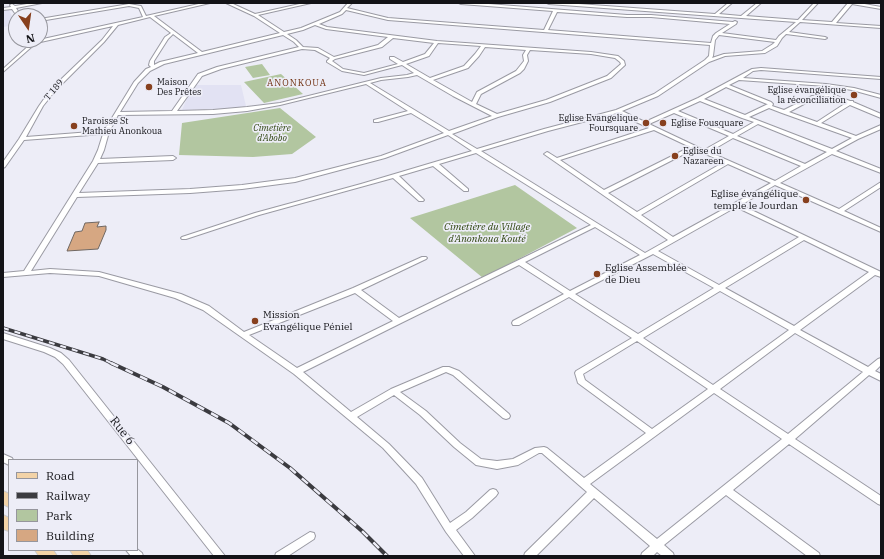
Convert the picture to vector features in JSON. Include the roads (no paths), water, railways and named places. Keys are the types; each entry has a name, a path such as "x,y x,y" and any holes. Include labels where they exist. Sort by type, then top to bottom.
{"street":[{"path":"11,3 14,7"},
{"path":"3,9 40,3"},
{"path":"48,38 208,3"},
{"path":"228,3 255,15 302,48"},
{"path":"255,15 309,3"},
{"path":"26,273 96,161 106,132 116,114 136,82 154,66 201,53 283,34 316,24 341,13 350,3"},
{"path":"461,3 735,23"},
{"path":"549,3 881,27"},
{"path":"716,15 730,3"},
{"path":"742,17 759,3"},
{"path":"184,238 257,214 395,176 546,130 618,111 656,95 707,62 724,55 763,52 775,45 785,33 800,21 816,3"},
{"path":"833,24 852,3 881,8"},
{"path":"48,19 130,5 140,7 146,17"},
{"path":"345,9 388,19 712,44"},
{"path":"545,31 556,10"},
{"path":"151,16 201,53"},
{"path":"735,17 735,23"},
{"path":"707,62 711,56 712,44 717,34 735,23"},
{"name":"T 189","path":"3,166 22,139 41,106 53,90 103,41 116,24"},
{"path":"75,195 190,191 275,183 367,162 496,116 548,101 609,77 623,64 620,59 608,56 391,37 333,29 316,24"},
{"path":"154,66 151,65 166,38 174,32"},
{"path":"785,33 825,38"},
{"path":"717,34 778,41"},
{"path":"391,37 380,46 333,58 329,61 342,70 364,74 402,64 427,55 437,42"},
{"path":"429,80 466,67 483,46"},
{"path":"3,71 28,48"},
{"path":"173,113 200,75 219,68 302,48 316,50 333,58"},
{"path":"473,104 483,90 518,72 526,61 525,56 528,49"},
{"path":"392,58 496,116"},
{"path":"645,124 700,99 752,70 761,69 881,78"},
{"path":"116,114 237,110 280,104 389,77 408,76 417,73"},
{"path":"364,74 365,78 369,82 412,111 644,255"},
{"path":"738,79 826,85 852,89 881,97"},
{"path":"724,85 771,104 769,106"},
{"path":"784,112 799,103 822,95 833,95 881,116"},
{"path":"700,99 881,171"},
{"path":"817,124 851,102"},
{"path":"744,117 769,106 856,138"},
{"path":"376,121 412,111"},
{"path":"618,111 704,152 881,230"},
{"path":"674,111 805,166"},
{"path":"704,152 758,122"},
{"path":"516,323 568,294 653,251 856,138 881,127"},
{"path":"556,160 654,128"},
{"path":"22,139 106,132"},
{"path":"604,194 694,147"},
{"path":"547,154 673,240"},
{"path":"96,161 173,158"},
{"path":"637,215 728,162"},
{"path":"435,164 466,190"},
{"path":"395,176 421,200"},
{"path":"840,211 881,184"},
{"path":"584,483 713,388 878,273 737,205"},
{"path":"297,372 595,225"},
{"path":"652,433 582,381 578,373 804,237"},
{"path":"653,251 881,378"},
{"path":"243,335 356,290 424,258"},
{"path":"520,262 638,338 881,501"},
{"path":"3,275 50,272 98,274 178,296 206,308 297,372 352,416 386,446 419,481 449,529 470,556"},
{"path":"356,290 398,321"},
{"name":"Rue 6","path":"3,336 47,350 58,355 66,362 220,556"},
{"path":"646,556 789,440 881,361"},
{"path":"352,416 394,390 446,369 456,373 506,416"},
{"path":"394,390 423,413 457,445 479,462 497,465 515,462 538,450 544,450 669,556"},
{"path":"726,490 814,556"},
{"path":"529,556 594,492"},
{"path":"449,529 469,515 493,493"},
{"path":"280,556 310,536"}],"railway":[{"path":"3,328 103,359 111,363"},
{"path":"111,363 163,387 229,423 290,468 362,531 387,556"}],"place":[{"name":"Maison Des Prêtes","path":"149,87"},
{"name":"Eglise évangélique la réconciliation","path":"854,95"},
{"name":"Eglise Evangelique Foursquare","path":"646,123"},
{"name":"Eglise Fousquare","path":"663,123"},
{"name":"Paroisse St Mathieu Anonkoua","path":"74,126"},
{"name":"Eglise du Nazareen","path":"675,156"},
{"name":"Eglise évangélique temple le Jourdan","path":"806,200"},
{"name":"Eglise Assemblée de Dieu","path":"597,274"},
{"name":"Mission Evangélique Péniel","path":"255,321"}],"district":[{"name":"ANONKOUA","path":"297,83"}],"park label":[{"name":"Cimetière d'Abobo","path":"272,134"},
{"name":"Cimetière du Village d'Anonkoua Kouté","path":"487,232"}]}
